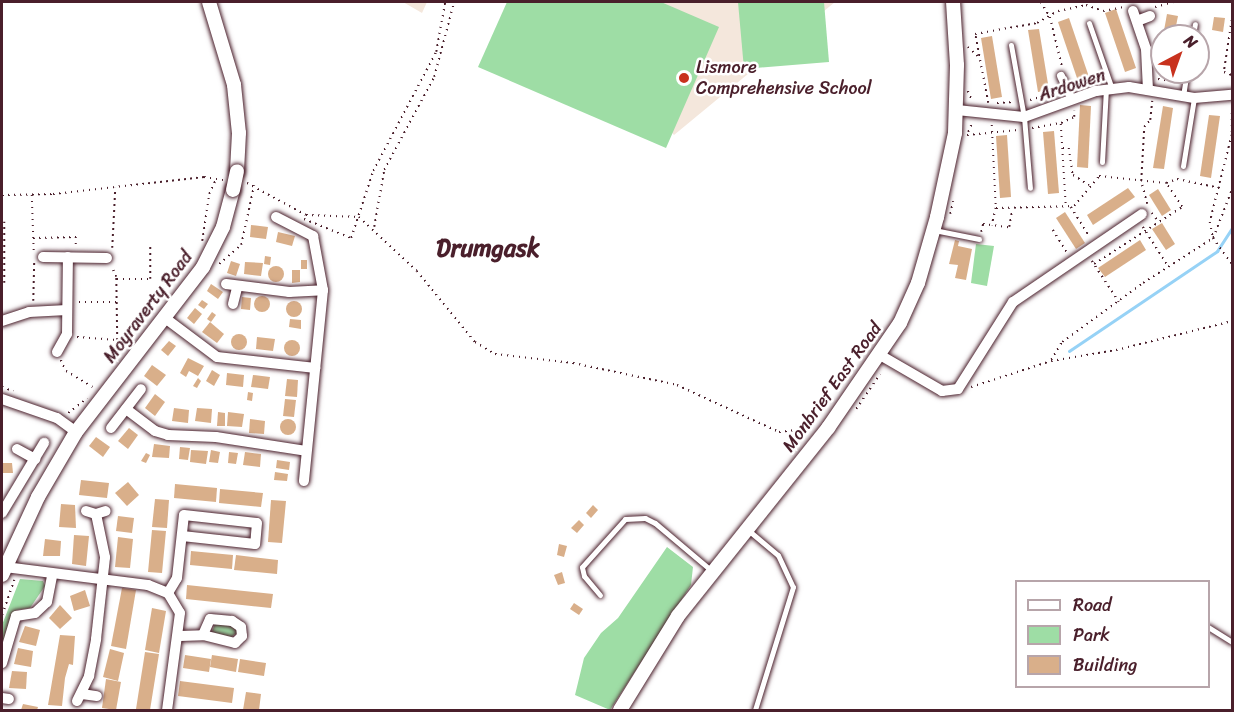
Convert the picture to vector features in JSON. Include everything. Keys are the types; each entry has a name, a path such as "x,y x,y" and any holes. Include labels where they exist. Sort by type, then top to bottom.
{"street":[{"name":"Moyraverty Road","path":"8,571 76,432 203,267 223,227 235,181 239,133 234,85 209,2"},
{"name":"Monbrief East Road","path":"620,711 641,671 713,572 828,428 880,355 918,283 934,230 950,162 957,110 953,2"},
{"path":"1150,16 1135,16 1146,49 1151,90"},
{"path":"1061,75 1072,100"},
{"name":"Ardowen","path":"957,110 990,109 1024,117 1109,89 1151,90 1189,97 1233,95"},
{"path":"880,355 942,391 958,389 1013,302 1140,216"},
{"path":"276,217 313,237 323,290 304,481"},
{"path":"43,257 107,258"},
{"path":"57,351 67,334 67,306 72,257"},
{"path":"233,304 231,286 289,292 323,290"},
{"path":"2,321 67,306"},
{"path":"165,318 217,357 315,368"},
{"path":"111,428 141,389"},
{"path":"2,399 57,418 76,432"},
{"path":"126,409 155,431 168,435 208,436 306,451"},
{"path":"2,513 44,443"},
{"path":"16,449 35,459"},
{"path":"96,512 105,557 96,639 80,698 97,696"},
{"path":"168,593 177,578 184,515 257,523 255,544 182,536"},
{"path":"8,571 148,585 168,593 180,613 180,636 167,711"},
{"path":"2,663 16,616 35,613 47,602 52,576"},
{"path":"180,636 203,635"}],"lane":[{"path":"1089,23 1109,89 1102,162"},
{"path":"1011,45 1024,117 1030,188"},
{"path":"1183,166 1189,97 1188,84"},
{"path":"934,230 979,239"},
{"path":"600,596 584,576 582,567 615,525 625,519 645,518 655,523 713,572"},
{"path":"747,529 778,555 793,587 755,711"},
{"path":"1210,628 1233,642"}],"path":[{"path":"287,207 293,215 351,238 373,171 436,52 446,2"},
{"path":"373,228 384,170 392,148 434,77 454,2"},
{"path":"1041,2 1050,16 1061,75"},
{"path":"1210,2 1230,2"},
{"path":"992,226 996,208 990,109 975,34 1037,23 1050,16 1086,5 1103,11"},
{"path":"1233,20 1224,72 1233,75"},
{"path":"967,47 980,58"},
{"path":"973,101 990,109 1044,98 1066,87"},
{"path":"1151,90 1150,120 1144,128 1141,181 1144,200 1159,222"},
{"path":"1233,113 1232,135 1210,222 1213,238 1233,264"},
{"path":"1061,123 1066,207"},
{"path":"1062,148 1069,148 1073,175 1091,186"},
{"path":"996,208 1071,206 1099,176 1166,183 1177,179 1220,188"},
{"path":"201,249 209,194 217,178"},
{"path":"2,195 217,178 254,185 287,207 306,215 359,217 417,271 476,342 495,354 573,363 677,385 779,432 828,428"},
{"path":"1094,264 1182,207 1166,183"},
{"path":"213,268 241,245 254,185"},
{"path":"67,334 117,340 116,279 107,258 115,244 115,187"},
{"path":"1051,361 1062,342 1213,238 1233,189"},
{"path":"33,194 33,312"},
{"path":"1071,206 1096,246"},
{"path":"979,239 983,224 1009,227 1012,209"},
{"path":"1140,216 1146,231 1168,267"},
{"path":"4,222 4,283"},
{"path":"1053,230 1073,261"},
{"path":"32,238 76,237 72,257"},
{"path":"116,279 150,279 150,246"},
{"path":"1086,252 1119,302"},
{"path":"67,306 117,302"},
{"path":"958,389 982,386 1051,361 1116,350 1233,321"},
{"path":"57,351 66,371 95,389 74,412 61,412"},
{"path":"2,387 21,395"},
{"path":"2,615 8,571"}],"shaded area":[{"path":"403,2 427,2 422,13"},
{"name":"Lismore Comprehensive School","path":"599,2 835,2 674,135 577,21"}],"green space":[{"path":"507,2 661,2 719,27 666,148 478,67"},
{"path":"738,2 824,2 829,62 744,69"},
{"path":"976,244 994,246 987,286 971,283"},
{"path":"667,547 693,567 691,585 610,710 575,695 584,658 601,633 618,618"},
{"path":"20,579 43,581 45,586 30,608 16,610 11,616 2,646 2,625"},
{"path":"215,624 233,626 238,632 231,637 212,632"}],"building":[{"path":"1116,9 1136,68 1125,72 1105,13"},
{"path":"1167,14 1178,16 1176,24 1165,24"},
{"path":"1214,17 1225,18 1223,32 1212,30"},
{"path":"1069,18 1089,77 1078,81 1058,22"},
{"path":"1039,29 1049,90 1038,92 1028,30"},
{"path":"992,36 1002,97 991,99 981,38"},
{"path":"1080,105 1091,106 1088,168 1077,167"},
{"path":"1163,106 1173,108 1164,169 1153,168"},
{"path":"1209,115 1220,116 1211,178 1200,176"},
{"path":"1054,131 1059,193 1048,194 1043,132"},
{"path":"1007,135 1011,197 1000,198 996,136"},
{"path":"1128,188 1135,197 1093,225 1087,215"},
{"path":"1158,189 1171,210 1162,216 1149,195"},
{"path":"1065,212 1085,243 1076,249 1056,218"},
{"path":"1162,223 1175,244 1166,250 1152,229"},
{"path":"251,225 268,227 266,239 250,237"},
{"path":"278,232 295,236 292,246 276,242"},
{"path":"955,240 959,241 958,246 972,249 966,280 955,278 958,265 949,264"},
{"path":"1140,240 1146,250 1105,277 1098,268"},
{"path":"265,256 271,257 270,265 264,264"},
{"path":"301,260 307,260 307,269 301,269"},
{"path":"231,261 240,264 236,276 227,273"},
{"path":"245,262 263,263 261,276 244,274"},
{"path":"273,266 279,266 284,274 282,280 273,282 268,277 268,271"},
{"path":"292,270 300,270 300,282 292,283"},
{"path":"211,284 223,292 218,299 207,291"},
{"path":"259,296 265,296 270,304 268,310 259,312 254,307 254,301"},
{"path":"242,297 251,298 250,310 241,309"},
{"path":"202,300 208,304 204,309 198,305"},
{"path":"291,301 297,301 302,309 300,315 291,317 286,312 286,306"},
{"path":"195,308 202,314 194,324 187,318"},
{"path":"212,312 216,315 211,322 207,319"},
{"path":"290,319 301,320 301,329 289,327"},
{"path":"210,322 224,334 217,343 202,332"},
{"path":"236,334 242,334 247,342 245,348 236,350 231,345 231,339"},
{"path":"257,337 275,339 273,351 256,349"},
{"path":"289,340 295,340 300,348 298,354 289,356 284,351 284,345"},
{"path":"169,341 176,346 168,356 161,350"},
{"path":"188,358 204,366 198,376 189,371 186,377 180,373"},
{"path":"152,365 166,375 157,386 144,376"},
{"path":"212,370 220,375 214,386 206,381"},
{"path":"227,373 244,375 243,387 226,385"},
{"path":"253,375 270,377 268,389 251,387"},
{"path":"198,378 201,381 197,388 193,386"},
{"path":"287,379 298,380 297,397 285,396"},
{"path":"248,392 253,393 252,401 247,400"},
{"path":"155,394 165,402 155,416 145,408"},
{"path":"285,399 296,400 294,417 283,416"},
{"path":"174,408 189,410 188,423 172,421"},
{"path":"197,408 212,409 211,423 195,421"},
{"path":"218,412 225,413 225,426 217,426"},
{"path":"228,412 244,414 242,427 227,426"},
{"path":"250,419 265,421 264,434 249,433"},
{"path":"288,419 294,421 296,427 294,433 288,435 282,433 280,427 282,421"},
{"path":"129,428 138,435 128,449 118,441"},
{"path":"96,437 110,447 103,457 89,446"},
{"path":"154,444 170,446 169,458 152,457"},
{"path":"180,447 190,448 188,460 179,459"},
{"path":"191,450 208,451 206,464 190,462"},
{"path":"211,450 220,452 218,463 209,462"},
{"path":"229,452 238,453 236,464 228,463"},
{"path":"245,452 261,454 260,467 243,465"},
{"path":"146,453 150,455 146,463 141,461"},
{"path":"277,460 290,462 289,470 276,468"},
{"path":"2,463 12,463 13,473 2,473"},
{"path":"275,472 288,474 287,481 274,480"},
{"path":"81,480 109,483 107,498 79,495"},
{"path":"128,482 139,495 127,506 115,493"},
{"path":"175,484 217,488 216,502 174,498"},
{"path":"220,489 263,493 261,507 219,503"},
{"path":"155,499 169,500 167,528 152,527"},
{"path":"271,500 286,501 282,543 268,542"},
{"path":"61,504 75,505 76,528 59,527"},
{"path":"593,505 598,510 591,518 586,513"},
{"path":"118,516 134,518 132,533 116,531"},
{"path":"579,520 584,525 577,533 571,528"},
{"path":"152,530 166,531 162,573 148,572"},
{"path":"74,535 89,536 86,566 72,564"},
{"path":"118,537 133,539 130,568 115,567"},
{"path":"45,539 61,541 60,556 43,556"},
{"path":"559,544 567,546 564,557 557,555"},
{"path":"191,551 233,555 232,569 190,565"},
{"path":"236,555 278,560 277,574 234,570"},
{"path":"562,572 565,583 558,585 554,575"},
{"path":"187,585 273,594 271,608 186,599"},
{"path":"122,588 136,590 126,649 111,646"},
{"path":"85,590 90,606 74,611 70,596"},
{"path":"574,603 583,609 579,615 570,609"},
{"path":"60,605 72,618 60,629 49,618"},
{"path":"152,608 166,611 159,653 145,650"},
{"path":"25,626 40,630 36,646 19,642"},
{"path":"60,635 75,636 73,665 69,664 65,678 62,706 48,705"},
{"path":"18,648 33,651 31,667 14,664"},
{"path":"110,649 124,653 118,681 103,677"},
{"path":"145,652 159,654 150,710 136,709"},
{"path":"185,655 211,659 209,672 183,668"},
{"path":"212,655 238,659 236,672 210,667"},
{"path":"240,659 266,663 264,676 238,672"},
{"path":"12,671 27,672 26,689 9,688"},
{"path":"106,679 121,682 116,710 102,708"},
{"path":"180,681 234,688 232,703 178,696"},
{"path":"246,692 261,694 259,710 243,710"},
{"path":"23,704 38,707 37,710 21,710"}],"waterway":[{"path":"1069,351 1217,251 1232,228"}],"place":[{"name":"Lismore Comprehensive School","path":"684,78"}],"district":[{"name":"Drumgask","path":"488,249"}]}
